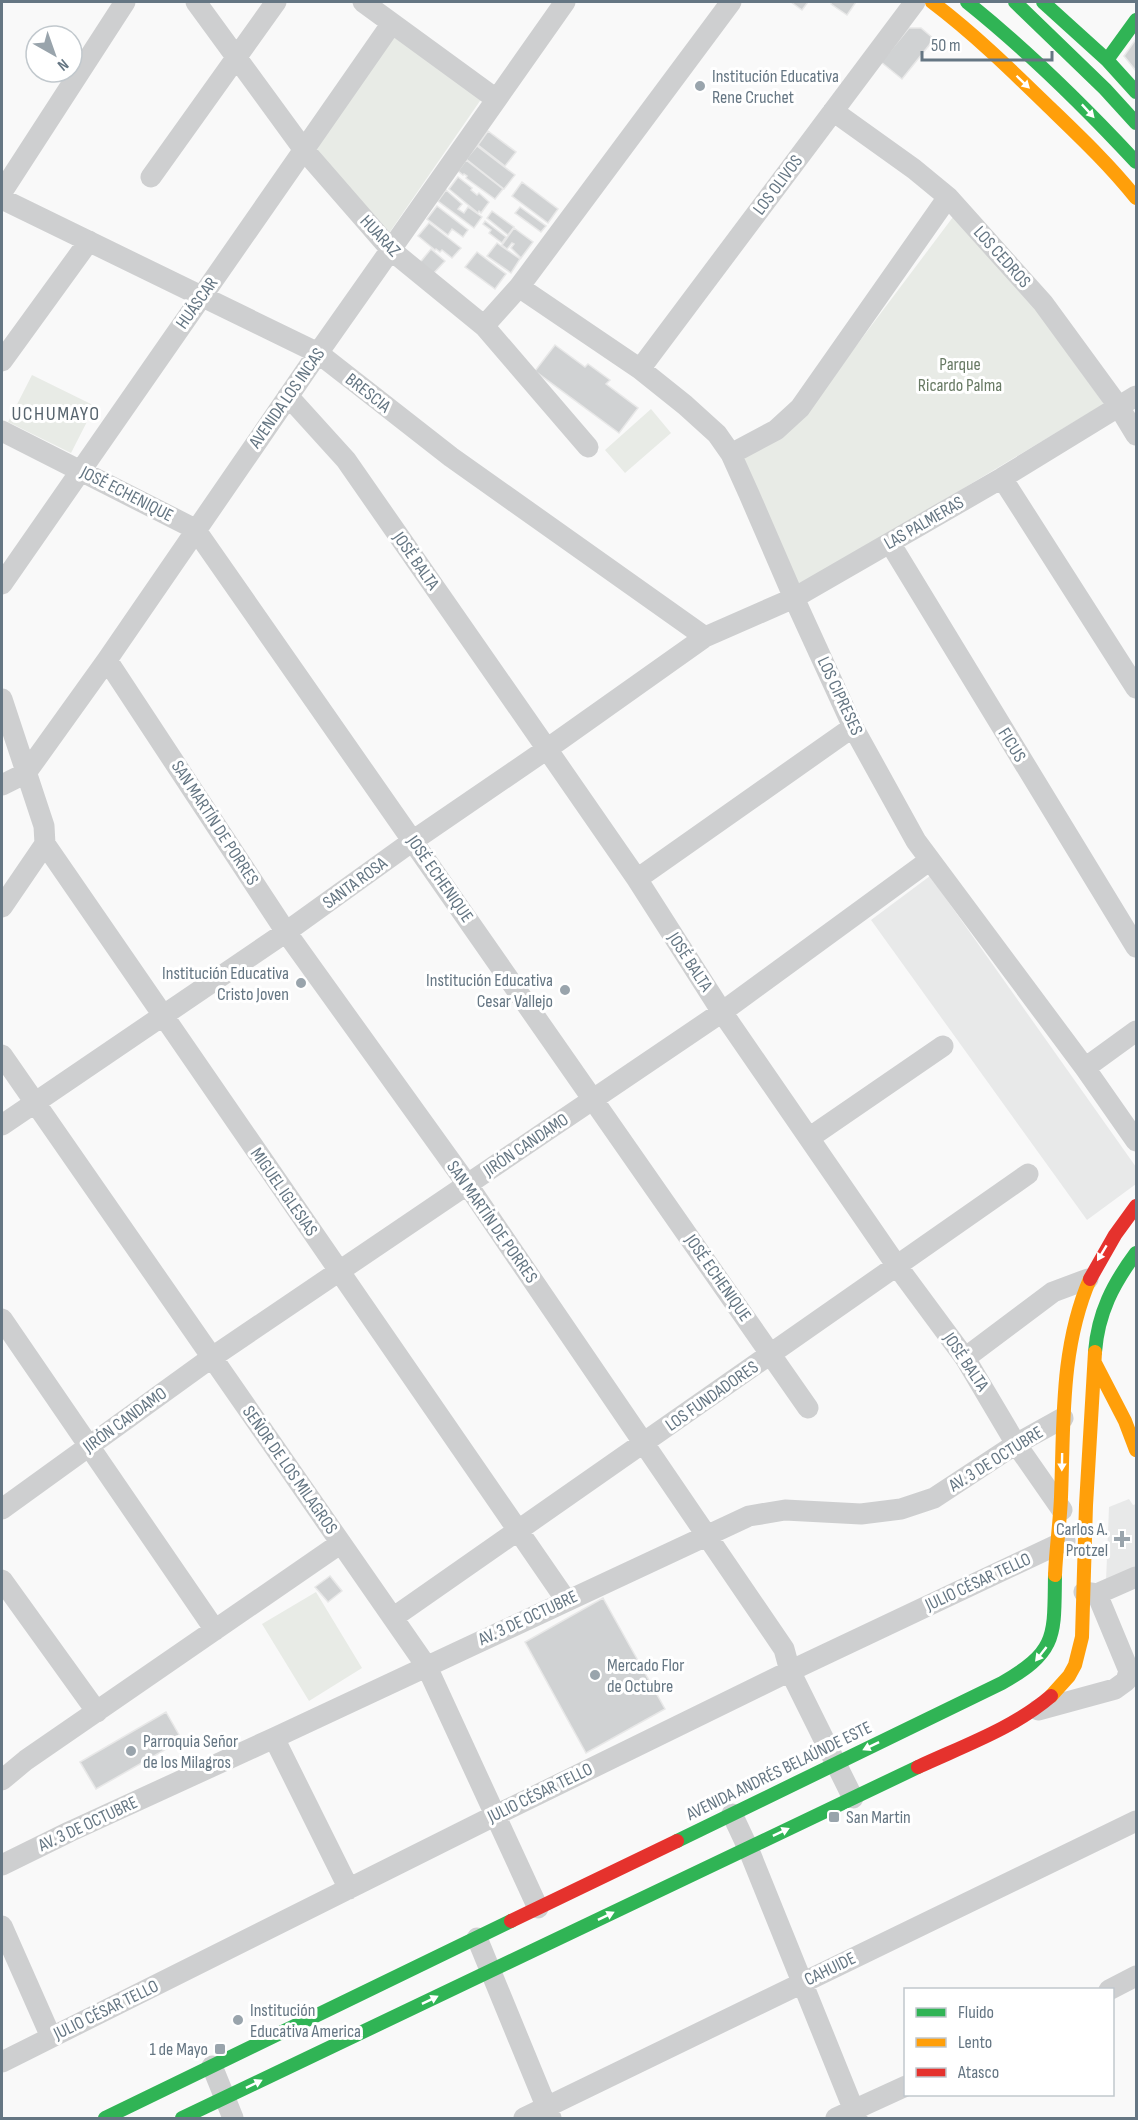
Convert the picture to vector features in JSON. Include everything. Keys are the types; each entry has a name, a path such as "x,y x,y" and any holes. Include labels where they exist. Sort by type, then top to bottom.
{"main road":[{"path":"932,2 960,22 1005,64 1065,122 1137,198"},
{"path":"968,2 1069,91 1137,162"},
{"path":"1015,2 1137,123"},
{"path":"1043,2 1107,60 1137,92"},
{"path":"1107,60 1137,20"},
{"name":"AVENIDA ANDRÉS BELAÚNDE ESTE","path":"105,2118 1002,1683 1041,1657 1049,1644 1052,1626 1056,1545 1061,1509 1063,1418 1069,1346 1074,1317 1088,1279 1104,1250 1137,1206"},
{"path":"182,2118 1029,1713 1054,1693 1070,1675 1079,1653 1090,1593 1084,1534 1095,1363 1102,1312 1121,1272 1137,1253"},
{"path":"1069,1346 1089,1355 1095,1363 1125,1421 1137,1450"}],"street":[{"path":"2,192 125,2"},
{"name":"HUARAZ","path":"196,2 304,150 391,250 484,326 588,447"},
{"path":"150,177 276,2"},
{"path":"363,2 496,99"},
{"name":"AVENIDA LOS INCAS","path":"2,785 26,773 565,2"},
{"path":"484,326 519,287 731,2"},
{"name":"LOS OLIVOS","path":"640,369 915,2"},
{"name":"HUÁSCAR","path":"2,584 392,23"},
{"name":"LOS CEDROS","path":"833,111 914,169 948,197 1128,401 1137,435"},
{"path":"731,454 776,430 800,408 948,197"},
{"name":"BRESCIA","path":"2,199 318,353 451,457 705,637"},
{"path":"2,361 89,241"},
{"name":"LOS CIPRESES","path":"519,287 640,369 717,434 731,454 853,727 916,841 1137,1141"},
{"name":"JOSÉ BALTA","path":"288,396 346,460 637,879 722,1012 897,1266 965,1358 1016,1444 1061,1509 1084,1534"},
{"name":"LAS PALMERAS","path":"705,637 794,598 1002,478 1128,401"},
{"name":"JOSÉ ECHENIQUE","path":"2,431 195,529 808,1408"},
{"path":"1002,478 1137,688"},
{"name":"FICUS","path":"890,543 1137,946"},
{"name":"SANTA ROSA","path":"2,1125 286,932 705,637"},
{"name":"SAN MARTÍN DE PORRES","path":"107,660 286,932 467,1184 784,1649 790,1671 853,1798"},
{"name":"MIGUEL IGLESIAS","path":"2,699 44,826 45,844 566,1600"},
{"path":"637,879 853,727"},
{"path":"2,907 45,844"},
{"name":"JIRÓN CANDAMO","path":"2,1509 211,1358 722,1012 930,860"},
{"path":"1085,1068 1137,1031"},
{"path":"809,1138 943,1046"},
{"name":"SEÑOR DE LOS MILAGROS","path":"2,1055 427,1667 538,1908"},
{"name":"LOS FUNDADORES","path":"394,1617 1028,1174"},
{"path":"965,1358 1053,1292 1088,1279"},
{"path":"2,1319 215,1630"},
{"name":"AV. 3 DE OCTUBRE","path":"2,1865 748,1516 785,1510 861,1514 901,1509 934,1498 1016,1444 1063,1418"},
{"name":"JULIO CÉSAR TELLO","path":"2,2062 790,1671 1056,1545 1084,1534"},
{"path":"2,1780 26,1761 341,1543"},
{"path":"1029,1713 1115,1689 1126,1682 1129,1671 1090,1593 1137,1577"},
{"path":"2,1580 97,1712"},
{"path":"274,1738 349,1889"},
{"path":"732,1814 803,1983 849,2116 904,2087"},
{"name":"CAHUIDE","path":"524,2118 549,2113 803,1983 1137,1821"},
{"path":"2,1926 51,2037"},
{"path":"477,1938 549,2113"},
{"path":"1111,1988 1137,1976"},
{"path":"213,2066 233,2118"}],"shaded area":[{"path":"930,876 1136,1167 1136,1184 1087,1220 871,920"},
{"name":"Carlos A. Protzel","path":"1129,1499 1133,1505 1136,1504 1136,1570 1106,1581 1109,1507"}],"green space":[{"path":"388,33 482,98 385,239 309,153"},
{"name":"Parque Ricardo Palma","path":"953,217 1027,297 1104,404 799,587 742,459 823,390"},
{"path":"32,375 95,406 71,453 8,422"},
{"path":"651,409 671,433 625,473 605,450"},
{"path":"316,1592 362,1668 309,1701 262,1624"}],"building":[{"path":"791,2 808,2 802,10"},
{"path":"832,2 856,2 847,15 831,4"},
{"path":"909,28 921,28 934,39 902,79 881,62"},
{"path":"1136,39 1136,71 1124,56"},
{"path":"488,131 516,152 505,166 478,145"},
{"path":"477,146 515,175 504,189 466,159"},
{"path":"466,160 503,189 495,199 458,171"},
{"path":"458,177 477,195 479,193 489,202 481,213 449,189"},
{"path":"522,182 558,209 548,223 512,196"},
{"path":"446,190 462,204 458,209 464,213 468,207 482,217 474,228 438,201"},
{"path":"437,206 468,230 463,237 452,229 448,235 427,219"},
{"path":"520,207 546,226 541,232 515,213"},
{"path":"492,211 514,227 508,235 487,218"},
{"path":"485,221 506,237 502,243 489,233 491,230 483,224"},
{"path":"429,223 461,248 452,258 442,250 440,252 435,250 418,236"},
{"path":"514,228 533,242 521,258 511,248 514,244 512,243 507,249 502,245"},
{"path":"497,243 520,259 511,273 487,256"},
{"path":"431,249 445,261 431,276 418,265"},
{"path":"477,252 506,274 495,289 465,267"},
{"path":"555,345 585,367 588,364 610,380 606,384 638,408 619,433 535,371"},
{"path":"330,1576 342,1591 328,1602 315,1587"},
{"name":"Mercado Flor de Octubre","path":"603,1598 665,1709 586,1753 525,1642"},
{"name":"Parroquia Señor de los Milagros","path":"166,1712 182,1740 96,1789 80,1762"}],"traffic: fast":[{"path":"967,2 1054,79 1136,162"},
{"path":"1015,2 1105,89 1136,123"},
{"path":"1043,2 1107,60 1136,92"},
{"path":"1107,60 1136,20"},
{"path":"1095,1352 1103,1312 1120,1276 1136,1253"},
{"path":"677,1841 1002,1683 1020,1672 1034,1661 1049,1640 1053,1628 1055,1575"},
{"path":"182,2118 918,1767"},
{"path":"105,2118 511,1921"}],"traffic: slow":[{"path":"932,2 1018,77 1115,173 1136,198"},
{"path":"1055,1575 1068,1359 1080,1305 1090,1279"},
{"path":"1051,1696 1069,1676 1075,1665 1082,1637 1086,1505 1095,1352"},
{"path":"1095,1363 1125,1421 1136,1450"}],"traffic: jam":[{"path":"1090,1279 1115,1235 1136,1206"},
{"path":"918,1767 1005,1727 1051,1696"},
{"path":"511,1921 677,1841"}],"place":[{"name":"Institución Educativa Rene Cruchet","path":"700,86"},
{"name":"Institución Educativa Cristo Joven","path":"301,983"},
{"name":"Institución Educativa Cesar Vallejo","path":"565,990"},
{"name":"Carlos A. Protzel","path":"1122,1539"},
{"name":"Mercado Flor de Octubre","path":"595,1675"},
{"name":"Parroquia Señor de los Milagros","path":"131,1751"},
{"name":"San Martin","path":"834,1817"},
{"name":"Institución Educativa America","path":"238,2020"},
{"name":"1 de Mayo","path":"220,2049"}],"district":[{"name":"UCHUMAYO","path":"56,414"}]}
